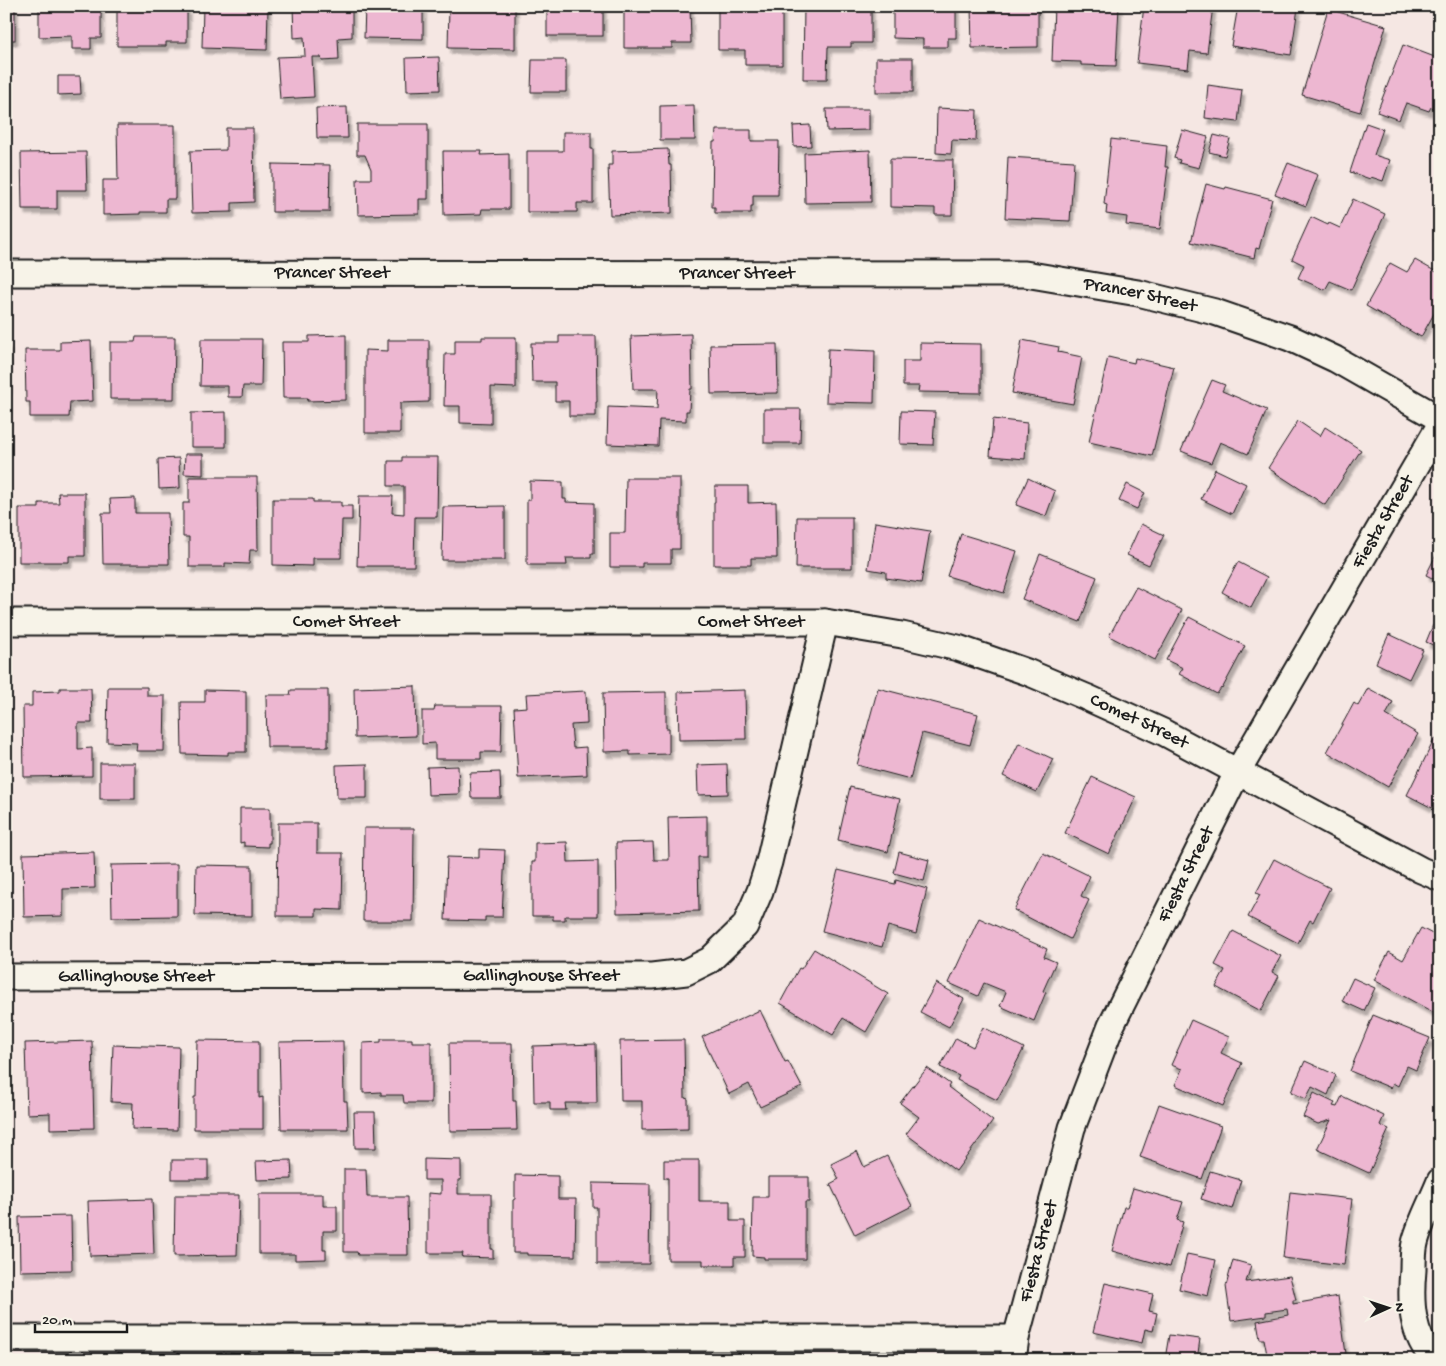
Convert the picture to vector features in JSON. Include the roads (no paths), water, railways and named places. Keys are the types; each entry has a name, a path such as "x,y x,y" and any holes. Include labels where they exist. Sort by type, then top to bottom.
{"street":[{"name":"Prancer Street","path":"6,273 1025,274 1138,293 1234,318 1290,338 1335,359 1440,420"},
{"name":"Fiesta Street","path":"1014,1349 1072,1128 1111,1026 1237,773 1440,425"},
{"name":"Comet Street","path":"6,622 825,622 902,635 958,648 1027,672 1086,697 1163,732 1421,870 1440,878"},
{"name":"Gallinghouse Street","path":"6,977 642,976 686,972 710,960 745,926 760,891 769,862 825,622"},
{"path":"1435,1360 1426,1351 1417,1331 1411,1310 1415,1242 1440,1181"},
{"path":"6,1338 41,1349 1014,1349"}]}
